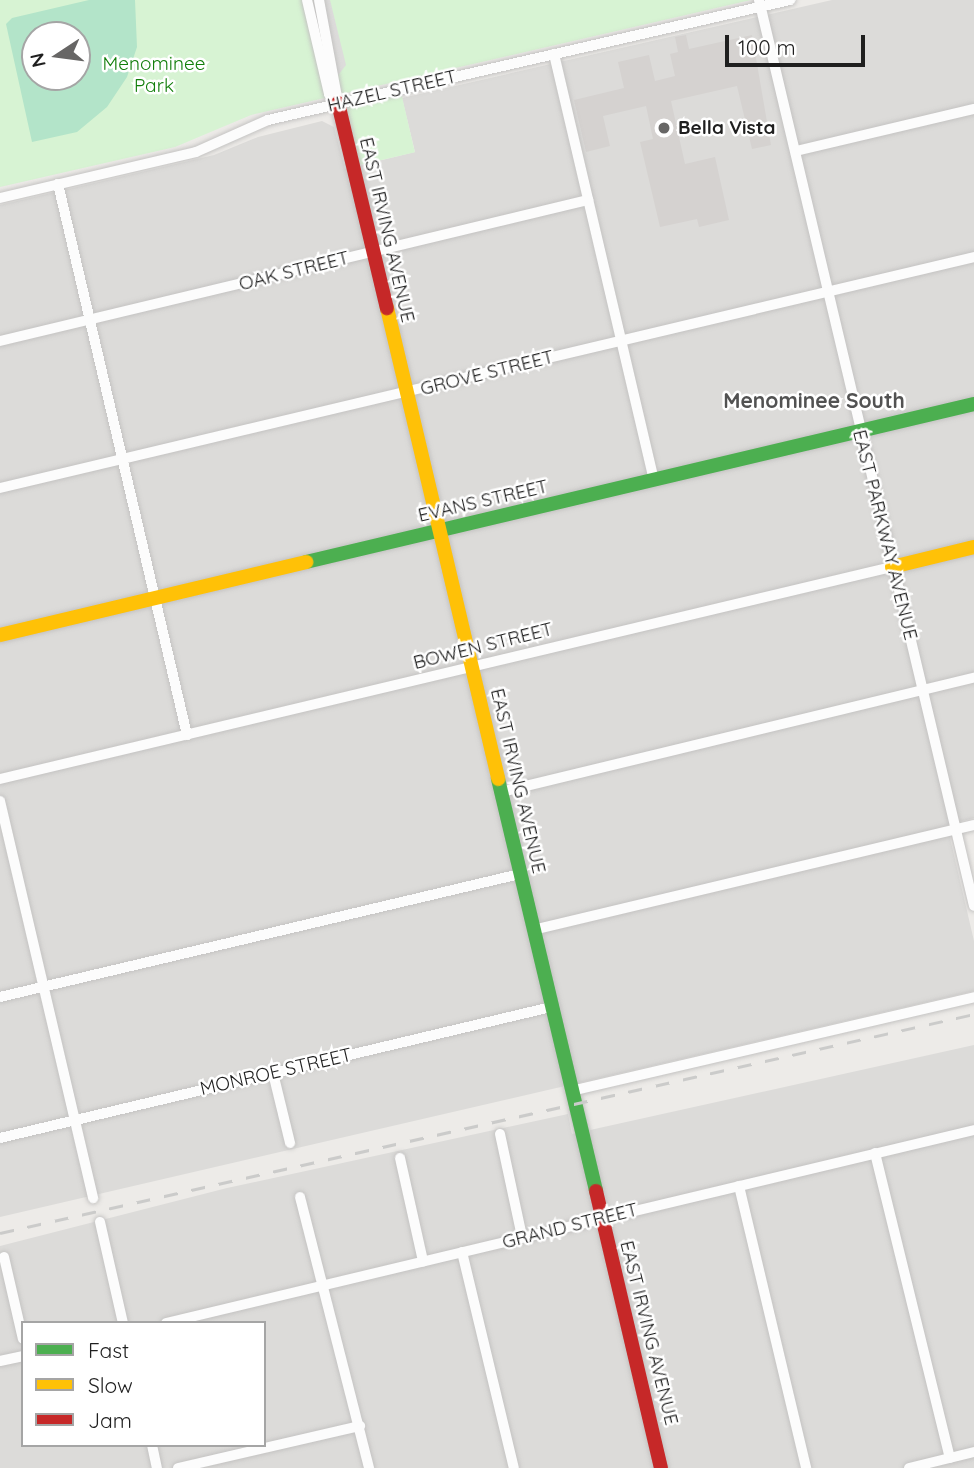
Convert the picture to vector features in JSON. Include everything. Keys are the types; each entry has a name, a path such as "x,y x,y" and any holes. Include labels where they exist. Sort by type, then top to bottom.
{"street":[{"name":"EAST IRVING AVENUE","path":"307,0 329,94 338,103"},
{"name":"EAST IRVING AVENUE","path":"319,0 338,103 661,1468"},
{"name":"HAZEL STREET","path":"0,198 195,152 257,123 760,3 790,0"},
{"name":"EAST PARKWAY AVENUE","path":"760,3 974,906"},
{"path":"554,54 654,480"},
{"path":"796,151 974,109"},
{"path":"58,184 187,735"},
{"name":"OAK STREET","path":"0,341 588,200"},
{"name":"GROVE STREET","path":"0,488 974,257"},
{"name":"EVANS STREET","path":"0,635 974,404"},
{"name":"BOWEN STREET","path":"0,779 974,547"},
{"path":"501,792 974,678"},
{"path":"0,801 93,1199"},
{"path":"533,930 974,825"},
{"path":"0,997 520,874"},
{"path":"571,1091 974,997"},
{"name":"MONROE STREET","path":"0,1138 551,1007"},
{"path":"273,1073 290,1143"},
{"name":"GRAND STREET","path":"174,1321 974,1129"},
{"path":"500,1133 522,1237"},
{"path":"875,1153 950,1458"},
{"path":"400,1158 423,1261"},
{"path":"739,1186 806,1468"},
{"path":"300,1197 325,1285 369,1468"},
{"path":"100,1222 123,1321"},
{"path":"462,1252 514,1468"},
{"path":"4,1257 21,1330"},
{"path":"0,1361 21,1356"},
{"path":"178,1468 360,1426"},
{"path":"152,1447 157,1468"},
{"path":"909,1468 974,1452"}],"shaded area":[{"path":"319,0 330,0 346,65 336,78"},
{"path":"832,0 974,0 974,818 947,825 974,941 974,991 0,1217 0,205 214,155 258,137 322,121 334,127 345,169 415,152 402,98"},
{"path":"974,1045 974,1468 0,1468 0,1246 227,1188 568,1114 572,1134"}],"green space":[{"name":"Menominee Park","path":"0,0 751,0 251,115 175,147 0,187"},
{"path":"89,0 135,0 137,47 127,77 107,107 77,132 32,142 6,24 12,18"},
{"path":"400,88 415,152 352,167 338,102"}],"building":[{"name":"Bella Vista","path":"686,35 689,49 752,35 771,145 752,149 737,86 671,101 685,164 715,157 729,220 699,227 697,219 660,227 640,142 653,139 646,106 603,116 610,146 586,152 574,100 624,88 618,62 649,55 655,81 675,76 670,54 678,52 675,37"}],"railway":[{"path":"0,1233 974,1014"}],"traffic: fast":[{"path":"306,562 974,404"},
{"path":"498,779 596,1191"}],"traffic: slow":[{"path":"387,308 498,779"},
{"path":"892,567 974,547"},
{"path":"0,635 306,562"}],"traffic: jam":[{"path":"338,103 387,308"},
{"path":"596,1191 661,1468"}],"place":[{"name":"Bella Vista","path":"664,128"}],"district":[{"name":"Menominee South","path":"814,400"}]}
